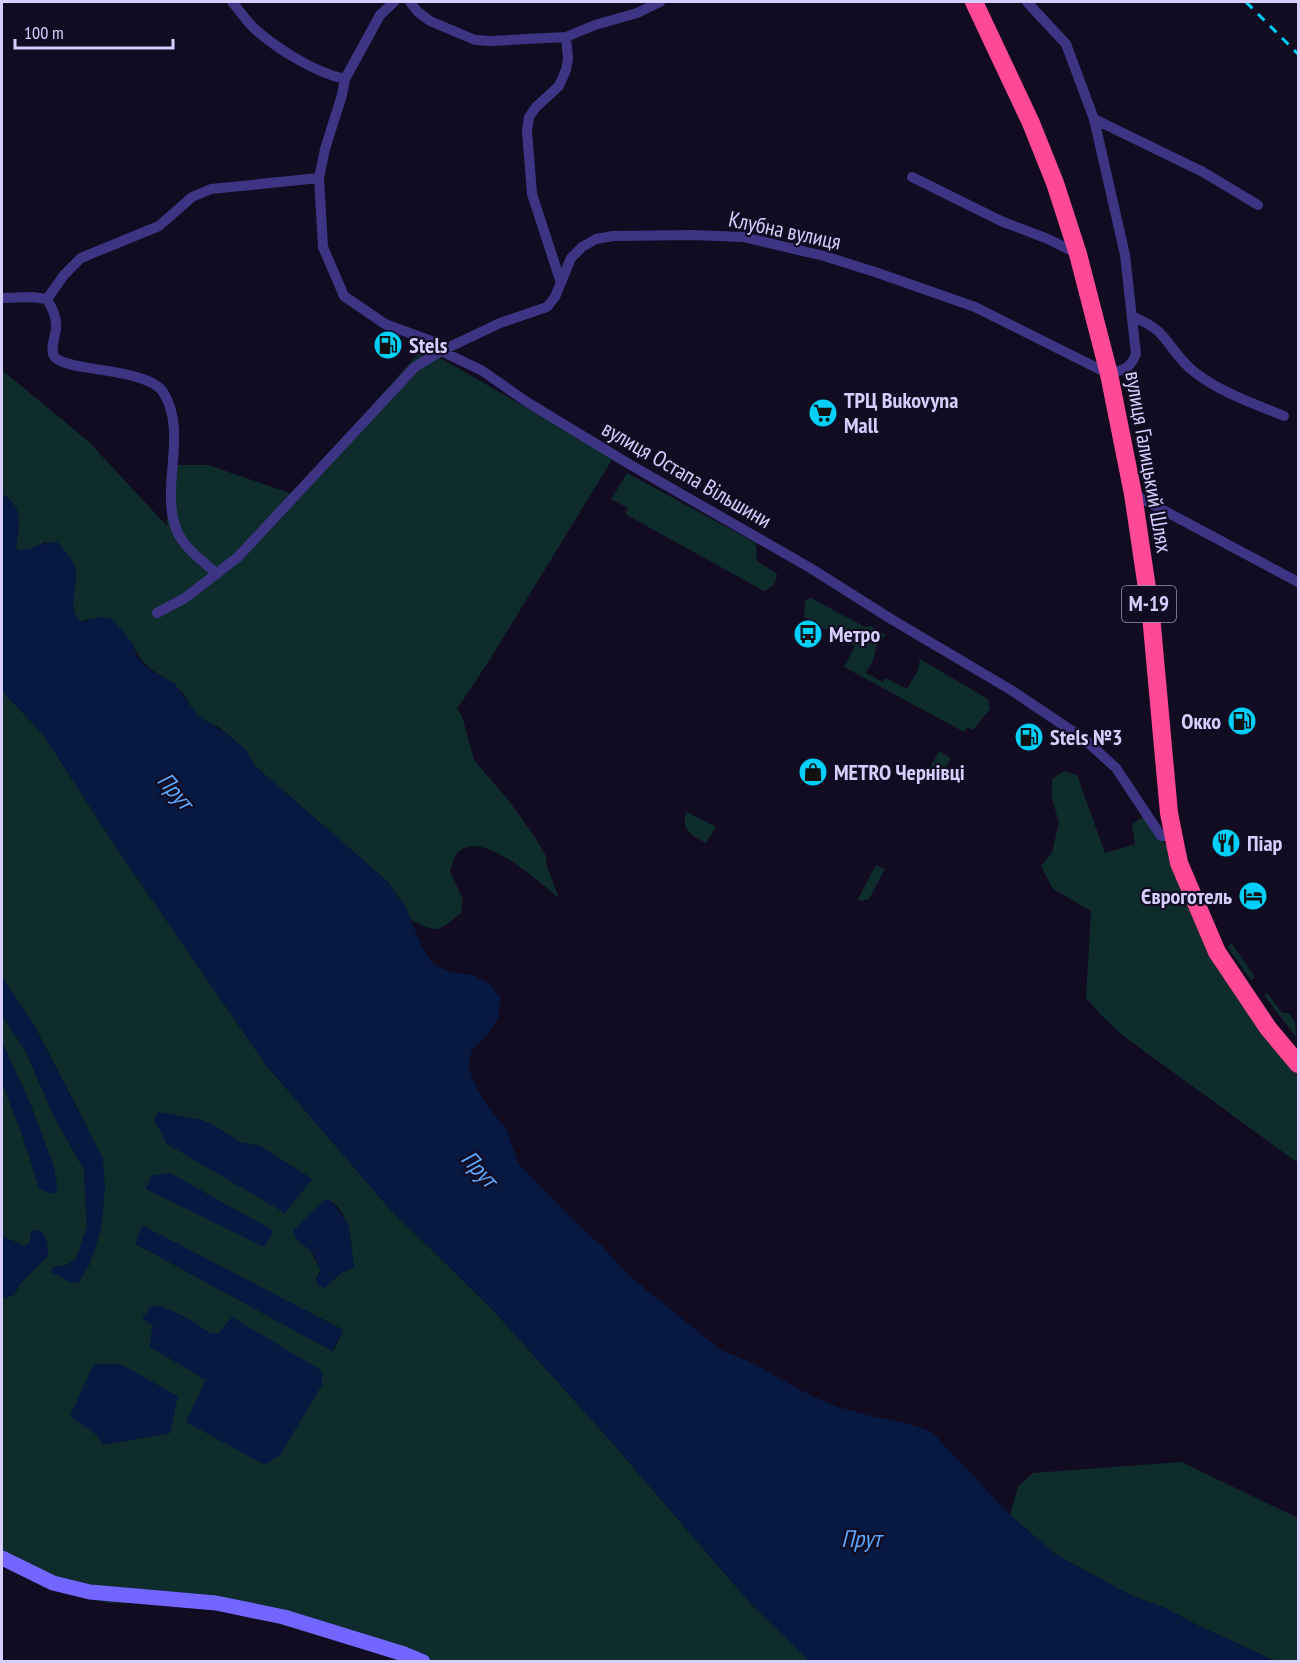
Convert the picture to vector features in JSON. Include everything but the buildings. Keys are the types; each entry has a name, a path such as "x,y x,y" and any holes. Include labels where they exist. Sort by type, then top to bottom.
{"highway":[{"name":"вулиця Галицький Шлях","path":"974,2 1031,123 1055,183 1078,254 1109,374 1133,494 1151,615 1169,813 1179,863 1217,952 1268,1028 1299,1064"}],"main road":[{"path":"2,1558 53,1582 90,1592 216,1603 284,1617 423,1662"}],"street":[{"path":"232,2 255,29 284,52 335,77 345,79"},
{"name":"вулиця Остапа Вільшини","path":"394,2 380,15 345,79 319,178 323,247 344,296 385,324 434,342 441,351 481,370 527,402 629,464 812,569 1011,690 1084,739 1116,768 1161,836 1173,836"},
{"path":"410,2 430,21 475,40 491,41 566,37 595,25 637,13 660,2"},
{"path":"1027,2 1066,44 1094,119 1125,255 1136,354 1132,364 1109,374"},
{"path":"561,283 532,194 527,131 529,117 536,107 559,86 566,70 568,59 566,37"},
{"path":"1094,119 1193,167 1258,205"},
{"path":"912,177 1000,221 1078,254"},
{"path":"47,299 64,275 81,258 159,226 192,197 211,189 319,178"},
{"name":"Клубна вулиця","path":"157,613 185,598 238,557 415,367 441,351 500,323 547,307 555,297 571,258 582,247 596,239 613,236 743,237 824,256 975,307 1109,374"},
{"path":"2,298 47,299"},
{"path":"47,299 54,311 56,327 54,355 60,362 102,369 153,382 162,390 169,403 173,430 172,511 178,532 193,552 217,574"},
{"path":"1132,316 1160,333 1175,354 1197,375 1234,395 1284,416"},
{"path":"1133,494 1299,582"}],"green space":[{"path":"423,348 613,458 457,709 462,716 474,760 509,801 534,836 546,856 546,864 559,898 510,860 480,847 467,847 457,853 450,871 463,900 461,913 437,929 411,920 406,908 387,881 256,767 244,750 229,736 195,714 183,693 176,686 142,661 132,642 88,619 81,622 75,617 73,606 46,542 25,551 17,550 19,526 2,494 2,370 88,441 167,526 169,465 208,465 290,493 322,462"},
{"path":"627,473 756,543 757,561 777,574 774,584 764,591 625,514 628,508 611,499"},
{"path":"811,598 865,627 871,626 886,635 878,644 866,673 883,682 885,678 907,689 918,670 920,659 988,699 990,709 973,730 967,727 964,732 844,667 855,646 804,617 805,601"},
{"path":"2,691 42,733 122,856 266,1065 389,1208 492,1309 609,1439 751,1604 810,1661 399,1661 350,1644 207,1604 108,1603 57,1591 2,1564 2,1296 4,1298 14,1295 20,1284 48,1256 47,1241 30,1237 30,1243 24,1246 2,1236 2,1082 40,1190 54,1167 30,1103 2,1042 2,1015 25,1050 53,1114 84,1170 87,1226 76,1259 67,1265 53,1267 89,1266 86,1125 34,1025 2,977","holes":["158,1112 201,1120 213,1125 242,1143 260,1146 312,1179","326,1199 338,1208 346,1221 350,1237 352,1266 350,1270 342,1272 324,1288 318,1285 316,1278 321,1270 311,1252","142,1226 343,1330 333,1351 136,1244","160,1306 187,1318 210,1333 219,1333 265,1465 206,1380 151,1347 151,1333","170,1433 103,1445 97,1435"]},
{"path":"939,751 951,758 938,782 926,775"},
{"path":"1064,771 1077,775 1105,853 1135,844 1132,824 1146,815 1178,863 1214,956 1298,1068 1298,1163 1122,1035 1086,998 1091,911 1053,889 1041,866 1052,852 1059,823 1052,798 1052,779"},
{"path":"687,812 716,827 706,843 692,835 686,827"},
{"path":"876,865 885,869 869,899 862,901 858,899"},
{"path":"1232,944 1253,974 1254,978 1251,980 1229,949 1228,946"},
{"path":"1267,993 1282,1013 1289,1013 1295,1022 1296,1037 1264,995"},
{"path":"1181,1462 1298,1518 1298,1661 1275,1661 1167,1609 1128,1594 1055,1554 1010,1515 1018,1487 1033,1473"}],"water":[{"name":"Прут","path":"2,494 14,504 17,510 19,522 17,550 57,542 71,559 76,571 73,605 81,622 101,617 110,618 116,623 132,643 137,657 144,665 175,684 198,716 227,734 245,749 256,767 387,881 406,909 423,949 434,965 452,972 472,975 490,984 501,999 498,1018 488,1034 472,1050 468,1066 473,1080 484,1101 506,1129 519,1164 628,1275 721,1350 750,1362 808,1394 838,1407 910,1424 932,1432 1010,1515 1055,1554 1128,1594 1167,1609 1275,1661 810,1661 751,1604 609,1439 492,1309 389,1208 266,1065 122,856 42,733 2,691"},
{"path":"2,977 34,1025 103,1159 105,1189 101,1230 89,1266 79,1282 72,1283 51,1272 52,1267 67,1265 76,1259 87,1226 84,1170 53,1114 25,1050 2,1015"},
{"path":"2,1042 30,1103 54,1167 58,1189 52,1194 40,1190 2,1082"},
{"path":"158,1112 201,1120 213,1125 242,1143 260,1146 312,1179 285,1213 167,1144 154,1120"},
{"path":"170,1173 274,1231 264,1247 146,1189 151,1176"},
{"path":"326,1199 331,1201 349,1225 354,1266 342,1272 324,1288 318,1285 316,1278 321,1270 315,1256 298,1241 294,1230"},
{"path":"142,1225 343,1330 332,1351 136,1244"},
{"path":"31,1230 42,1231 47,1241 48,1256 20,1284 14,1295 4,1298 2,1296 2,1236 24,1246 30,1243"},
{"path":"160,1306 187,1318 210,1333 219,1333 232,1317 322,1371 322,1385 280,1455 265,1465 186,1422 206,1380 150,1347 154,1327 142,1318 151,1307"},
{"path":"94,1364 120,1364 178,1396 170,1433 103,1445 97,1435 70,1416"}],"railway":[{"path":"1246,2 1298,54"}],"place":[{"name":"Stels","path":"388,345"},
{"name":"ТРЦ Bukovyna Mall","path":"823,413"},
{"name":"Метро","path":"808,634"},
{"name":"Окко","path":"1242,721"},
{"name":"Stels №3","path":"1029,737"},
{"name":"METRO Чернівці","path":"813,772"},
{"name":"Піар","path":"1226,843"},
{"name":"Євроготель","path":"1253,896"}]}
